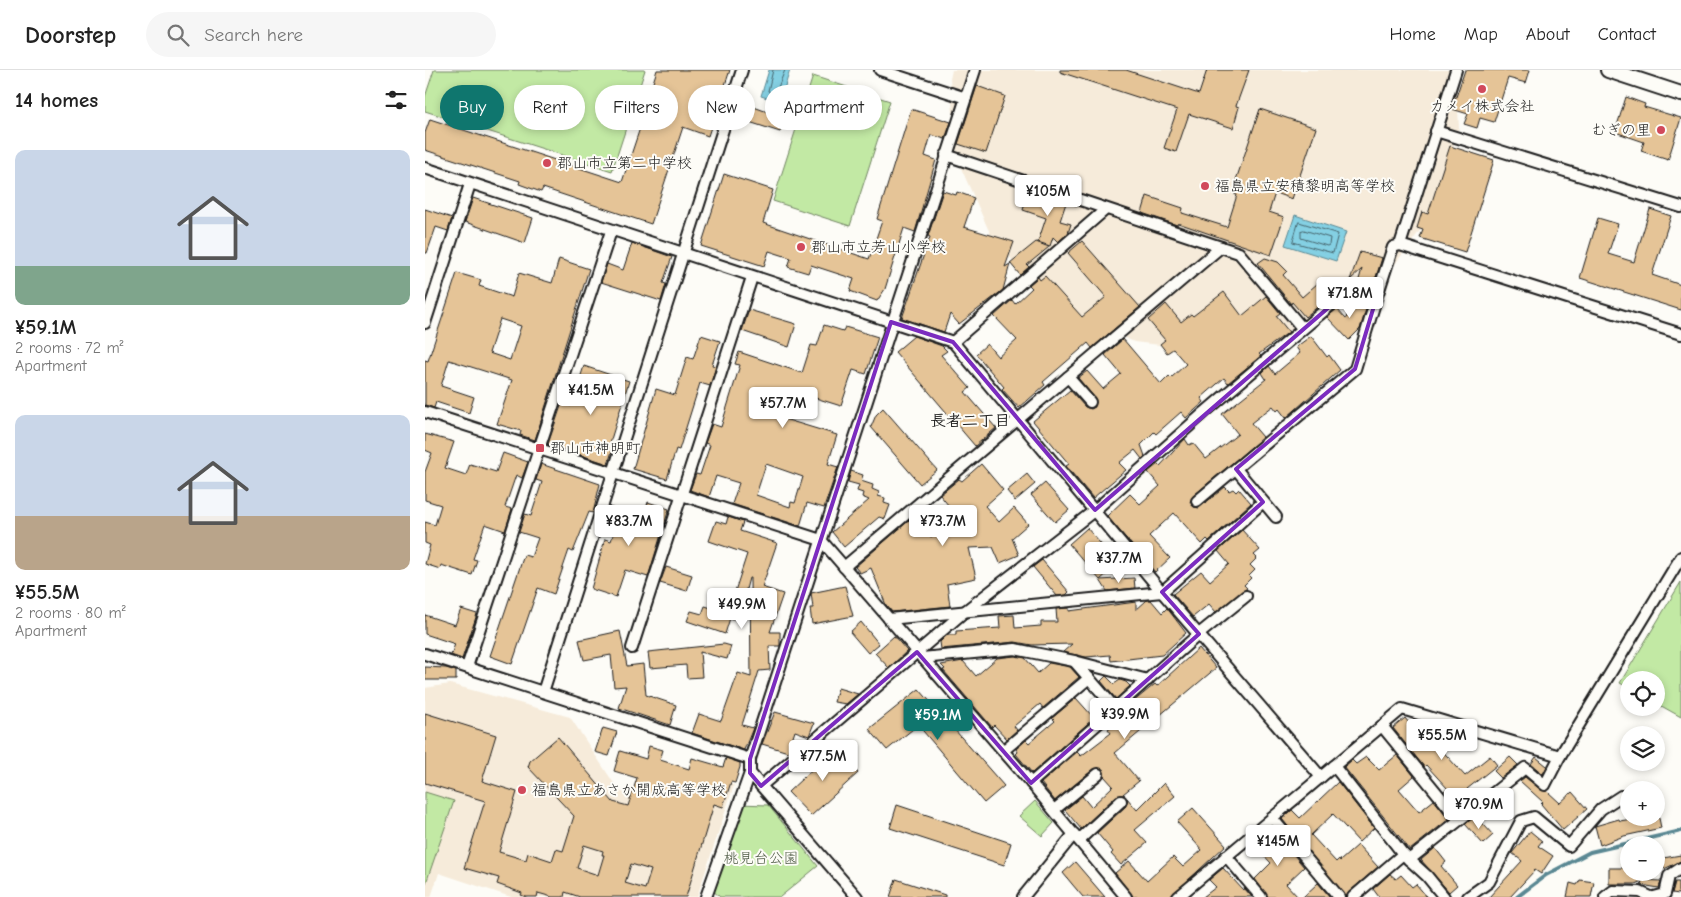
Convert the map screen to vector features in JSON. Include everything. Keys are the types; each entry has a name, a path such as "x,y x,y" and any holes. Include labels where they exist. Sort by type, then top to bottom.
{"main road":[{"path":"1608,70 1681,94"}],"street":[{"path":"543,692 742,70"},
{"path":"881,70 966,98"},
{"path":"718,897 708,892 750,773 750,759 891,322 975,70"},
{"path":"1400,244 1456,70"},
{"path":"1436,130 1681,208"},
{"path":"946,155 1239,253 1302,328"},
{"path":"425,168 684,255 953,342 1162,592 1321,777"},
{"path":"425,323 470,184"},
{"path":"953,342 1106,209"},
{"path":"467,667 611,230"},
{"path":"1197,501 1355,369 1393,247 1400,244 1681,334"},
{"path":"844,566 1221,247"},
{"path":"632,648 752,277"},
{"path":"761,786 919,655 964,612 1095,510 1302,328 1351,288 1377,296"},
{"path":"1068,377 1090,402"},
{"path":"425,412 821,540 1031,782 1126,897"},
{"path":"1236,469 1276,517"},
{"path":"889,619 1162,592 1263,502"},
{"path":"1353,897 1459,820 1525,768 1545,785 1560,756 1681,557"},
{"path":"1031,782 1199,634 1246,596"},
{"path":"919,655 1015,649 1074,661 1148,680"},
{"path":"425,654 750,759"},
{"path":"1074,661 1115,708"},
{"path":"1003,751 1089,678"},
{"path":"1178,897 1402,709 1560,756"},
{"path":"1382,726 1459,820"},
{"path":"1334,766 1406,857 1444,897"},
{"path":"750,773 857,897"},
{"path":"1054,810 1098,774"},
{"path":"1468,897 1489,882 1521,821 1534,817 1569,846 1601,810 1620,797"},
{"path":"1023,897 1077,837 1121,802"},
{"path":"1272,818 1339,897"},
{"path":"1226,856 1261,897"},
{"path":"1605,897 1613,891 1640,892 1653,897 1665,894 1669,876 1681,868"}],"highlighted area":[{"path":"1351,288 1377,296 1355,369 1236,469 1263,502 1162,592 1199,634 1031,783 917,652 761,786 750,773 750,759 891,322 953,342 1095,510"}],"shaded area":[{"name":"福島県立安積黎明高等学校","path":"952,70 1456,70 1459,128 1433,213 1381,283 1307,331 1221,352 1134,342 1054,303 993,240 957,159 950,79"},
{"name":"福島県立あさか開成高等学校","path":"450,684 570,717 619,791 648,800 685,771 734,785 697,897 511,897 439,873 431,897 425,897 425,688"}],"green space":[{"path":"434,70 645,70 640,85 595,85 595,130 625,130 612,171 484,130 504,130 504,85 440,85 440,116 425,111 425,97"},
{"path":"813,76 841,85 810,85"},
{"path":"882,98 890,101 882,126"},
{"path":"796,130 881,130 850,226 773,201"},
{"path":"1681,582 1681,717 1665,708 1665,671 1627,671"},
{"path":"425,792 454,801 425,886"},
{"path":"1035,801 1054,823 1042,836 1019,816"},
{"name":"桃見台公園","path":"739,804 768,805 818,866 780,897 720,897 709,887"}],"water":[{"path":"769,70 790,70 785,85 765,85 765,97 761,96"},
{"path":"1295,215 1346,232 1336,261 1285,245"}],"building":[{"path":"657,70 730,70 725,85 688,85 688,129 683,127 651,224 543,188 541,192 519,184 520,181 425,150 425,133 430,119 440,122 440,130 464,130 622,182 639,130 678,130 678,85 652,85"},
{"path":"1060,70 1126,70 1199,94 1207,70 1249,70 1236,106 1239,107 1233,128 1189,114 1176,152 1164,148 1177,110 1060,72"},
{"name":"カメイ株式会社","path":"1465,70 1530,70 1526,83 1508,78 1494,122 1480,118 1477,128 1464,124 1468,114 1452,109"},
{"path":"977,86 1005,96 986,153 958,144"},
{"path":"1626,97 1645,104 1644,107 1681,118 1668,160 1641,151 1644,142 1615,132"},
{"path":"755,107 765,111 765,127 755,124"},
{"path":"911,109 951,122 945,139 931,135 925,156 936,160 915,232 904,228 885,289 877,301 850,291 854,279 811,265 808,273 788,267 791,258 769,251 764,266 701,246 724,174 773,190 763,223 869,259 882,221 877,219"},
{"path":"1260,109 1316,128 1292,199 1275,193 1269,212 1284,217 1271,255 1178,223 1177,225 1142,213 1147,196 1183,208 1182,213 1227,227 1237,195 1234,194 1239,181 1236,180"},
{"path":"691,130 710,130 708,136"},
{"path":"1450,146 1494,160 1465,252 1420,238 1423,230 1417,228 1422,212 1428,214"},
{"path":"943,191 956,195 957,192 974,198 964,227 1014,242 1005,267 1010,264 1003,290 959,324 950,314 944,332 902,318 930,237 928,236"},
{"path":"1028,193 1066,203 1060,221 1071,224 1068,233 1058,242 1053,237 1050,246 1038,242 1046,218 1023,210"},
{"path":"473,198 533,218 525,243 465,222"},
{"path":"425,209 452,218 448,231 436,227 427,253 425,253"},
{"path":"1650,209 1671,216 1652,275 1681,285 1681,310 1580,278 1598,218 1618,224 1608,254 1634,262"},
{"path":"1082,241 1140,307 1092,348 1088,343 1043,382 1045,385 1019,408 976,354 987,344 998,357 1017,340 994,316 1012,300 1015,304 1032,288 1029,285 1038,277 1040,280 1045,276 1082,317 1106,297 1068,253"},
{"path":"1036,242 1049,247 1027,265 1029,267 1020,275 1010,263"},
{"path":"632,243 672,257 663,283 666,284 661,301 601,282 607,264 623,270"},
{"path":"1360,252 1382,258 1376,277 1364,285 1358,283 1362,269 1350,280"},
{"path":"1265,258 1278,262 1287,271 1283,275 1302,297 1318,283 1330,297 1305,317 1292,302 1291,304 1258,263"},
{"path":"559,259 589,269 535,440 520,435 521,431 497,424 512,380 484,371 449,360 441,386 474,397 469,413 436,402 434,408 425,405 425,360 428,361 457,273 481,280 479,286 512,297 519,273 552,283","holes":["500,319 521,326 510,360 489,353"]},
{"path":"1224,292 1242,316 1266,296 1280,313 1276,316 1289,332 1259,354 1261,356 1228,383 1224,378 1201,398 1204,402 1186,418 1181,412 1156,434 1154,432 1141,445 1145,456 1142,459 1135,450 1119,463 1126,470 1093,498 1066,466 1069,464 1033,421 1070,390 1085,407 1091,409 1095,407 1095,398 1078,378 1087,371 1103,389 1121,374 1105,355 1123,339 1161,384 1169,376 1171,378 1186,364 1173,349 1167,353 1160,344 1165,340 1148,320 1166,304 1181,322 1191,314 1193,316"},
{"path":"1352,299 1368,303 1360,329 1349,340 1327,317 1337,309 1346,319"},
{"path":"749,310 796,324 789,347 742,331"},
{"path":"824,325 843,331 845,327 878,337 866,374 853,370 841,406 790,390 781,418 837,435 828,464 838,467 824,508 807,503 800,526 732,504 739,483 716,476 709,497 690,490 696,474 700,475 710,445 705,443 712,424 721,427 740,365 735,364 739,352 802,373 811,345 817,346","holes":["766,464 803,477 795,503 791,502 790,507 756,495"]},
{"path":"701,335 720,341 712,365 716,366 710,386 700,383 679,450 676,449 667,479 633,469 656,389 675,395 687,357 693,359"},
{"path":"914,336 942,346 947,351 941,355 970,388 965,392 996,428 975,446 895,352"},
{"path":"1311,336 1340,370 1286,418 1279,409 1277,411 1273,406 1251,423 1263,437 1193,496 1190,502 1194,507 1199,508 1225,487 1229,491 1233,489 1236,492 1239,489 1251,503 1209,541 1207,539 1202,544 1174,513 1149,536 1170,558 1155,572 1107,516 1130,494 1140,504 1160,486 1148,472 1158,464 1160,466 1185,439 1189,445 1193,443 1206,459 1238,434 1222,414 1266,379 1262,373 1269,366 1275,374 1300,353 1296,347"},
{"path":"584,366 629,381 609,446 613,448 608,464 548,444 562,403 571,406"},
{"path":"883,408 937,470 920,484 871,427 876,415"},
{"path":"425,434 454,442 445,468 466,475 470,464 496,472 503,453 528,462 522,478 516,475 505,507 512,509 505,531 485,524 473,559 477,560 472,575 441,565 440,569 425,564 430,545 425,543 425,522 435,525 441,505 425,500 425,472 432,453 425,450"},
{"path":"541,464 600,484 593,513 589,512 573,552 569,550 554,594 538,588 512,664 490,656 524,555 531,557 538,538 519,532 525,514 531,516 542,482 536,480"},
{"path":"981,464 1003,490 985,506 999,522 1014,508 1028,524 1012,538 1019,555 1000,563 993,547 969,548 976,578 947,584 950,606 892,612 886,605 871,568 860,573 855,567 913,517 931,537 951,520 947,516 953,511 940,495 959,479 962,481"},
{"path":"851,471 863,475 861,481 873,485 872,489 879,492 878,496 885,498 884,503 890,505 885,519 879,517 844,547 832,532 869,500 862,497 863,493 857,491 859,485 848,482"},
{"path":"1027,474 1035,484 1015,501 1007,491"},
{"path":"1045,483 1069,510 1055,522 1031,495"},
{"path":"648,502 669,509 648,577 625,570 616,597 591,589 605,539 611,541 618,521 606,517 609,507 643,518"},
{"path":"728,517 743,522 740,531 777,543 762,587 783,594 770,632 780,632 780,646 769,646 770,670 759,671 742,725 753,728 744,750 692,733 699,714 721,721 738,673 751,677 750,578 738,620 730,618 725,634 687,621 691,611 702,614 705,606 728,613 747,554 709,541 716,521 726,524"},
{"path":"1087,528 1118,564 1100,580 1069,544"},
{"path":"1242,530 1260,550 1254,555 1257,558 1250,565 1255,570 1249,576 1251,578 1244,585 1247,588 1216,612 1209,604 1193,617 1173,594 1201,571 1210,581 1229,564 1218,551"},
{"path":"1042,560 1069,592 1066,595 1057,596 1033,567"},
{"path":"666,567 692,575 687,591 660,583"},
{"path":"1134,578 1135,588 1107,591 1100,580"},
{"path":"845,586 853,616 812,624 810,608 813,608 811,593"},
{"path":"1147,600 1151,600 1162,613 1167,608 1186,633 1162,655 1111,661 1110,655 1086,657 1063,652 1072,644 1032,645 1015,642 941,649 940,642 947,635 956,635 956,631 1000,628 999,616 1014,615 1015,628 1041,626 1041,622 1057,622 1056,609 1069,608 1069,611 1136,602 1136,610"},
{"path":"461,609 477,614 462,659 451,655 455,644 425,634 425,615 455,625"},
{"path":"861,622 879,644 868,653 850,632"},
{"path":"620,631 627,666 643,664 646,695 676,705 670,725 619,708 626,686 614,687 611,655 584,660 579,640"},
{"path":"894,636 907,651 889,668 875,653"},
{"path":"724,644 731,646 727,659 700,652 702,677 687,678 686,665 650,668 648,652"},
{"path":"1199,648 1216,668 1115,753 1139,781 1123,794 1125,795 1116,796 1081,829 1065,810 1082,796 1091,807 1113,786 1104,776 1103,769 1094,769 1055,801 1041,783 1077,752 1081,756 1111,733 1108,729 1124,716 1121,712 1155,684 1157,686"},
{"path":"1015,656 1025,658 1038,673 1049,663 1070,667 1079,677 1043,708 1040,704 1014,726 1017,730 1007,739 994,725 992,727 943,670 945,669 941,665 963,661 976,676 997,658"},
{"path":"425,667 446,668 456,671 456,680 425,680"},
{"path":"1106,676 1114,684 1120,680 1130,686 1116,699 1101,681"},
{"path":"838,688 858,694 846,704 834,702"},
{"path":"919,689 1004,786 984,803 918,725 887,750 869,729"},
{"path":"1076,698 1094,718 1032,773 1016,754 1018,752 1016,749 1026,740 1029,743 1055,721 1052,718"},
{"path":"775,712 814,723 809,736 795,731 788,752 762,744"},
{"path":"425,713 496,735 482,781 517,792 499,852 526,860 528,853 552,861 556,849 563,851 574,816 528,767 530,761 558,737 613,802 628,806 637,778 614,771 620,751 646,759 649,746 663,750 660,760 689,769 692,758 723,767 726,758 740,763 735,783 731,782 723,807 714,804 686,897 580,897 565,892 564,897 552,897 538,893 537,897 521,895 522,893 497,884 499,878 464,868 485,801 425,783","holes":["584,845 603,851 602,855 604,855 598,875 577,868","631,864 651,870 645,889 625,883"]},
{"path":"1405,718 1417,733 1427,724 1455,732 1438,746 1465,776 1490,756 1497,765 1467,789 1475,799 1460,811 1444,791 1448,789 1426,765 1424,767 1393,728"},
{"path":"603,728 617,732 609,756 595,752"},
{"path":"835,748 858,773 811,816 788,792"},
{"path":"1397,755 1414,776 1399,789 1419,812 1434,800 1449,819 1410,850 1344,767 1352,760 1356,764 1366,757 1379,770"},
{"path":"1510,757 1518,765 1501,778 1494,771"},
{"path":"1536,757 1547,766 1543,774 1531,764"},
{"path":"1525,777 1541,790 1547,791 1560,803 1572,792 1587,809 1563,830 1541,804 1543,802 1520,781"},
{"path":"1338,782 1374,828 1359,842 1333,814 1311,835 1336,862 1339,859 1340,861 1358,845 1378,867 1349,892 1346,897 1282,819 1292,810 1300,818"},
{"path":"1164,783 1175,796 1135,830 1147,843 1121,865 1097,833 1126,806 1127,798 1137,810"},
{"path":"897,805 1011,843 1004,865 890,828"},
{"path":"1193,808 1226,845 1170,897 1133,897 1115,873 1129,861 1147,881 1173,857 1183,867 1202,850 1177,822"},
{"path":"1476,816 1493,835 1483,844 1465,824"},
{"path":"1619,819 1620,826 1661,826 1661,828 1620,836 1600,845 1595,826"},
{"path":"1273,830 1304,867 1286,884 1298,897 1268,897 1255,879 1271,863 1256,847"},
{"path":"1530,831 1542,841 1538,846 1553,856 1541,874 1535,870 1510,897 1489,897 1522,861 1512,853"},
{"path":"1435,848 1446,862 1441,866 1457,885 1449,892 1421,860"},
{"path":"1681,855 1681,861 1665,869 1665,858"},
{"path":"1075,862 1105,897 1083,897 1063,873"},
{"path":"1223,868 1252,897 1203,897 1216,887 1209,880"},
{"path":"1609,868 1620,868 1620,881 1642,881 1635,884 1609,884"},
{"path":"1390,874 1396,879 1401,875 1412,887 1416,884 1427,897 1379,897 1373,889"},
{"path":"896,879 945,895 945,897 890,897"},
{"path":"1580,880 1594,882 1591,897 1567,897 1570,883 1577,885"},
{"path":"1642,881 1661,881 1659,888 1641,885"},
{"path":"1675,882 1679,882 1679,894 1672,893"},
{"path":"1318,883 1330,897 1303,897"}],"waterway":[{"path":"1517,897 1546,875 1590,852 1681,831"}],"place":[{"name":"カメイ株式会社","path":"1482,89"},
{"name":"むぎの里","path":"1661,130"},
{"name":"郡山市立第二中学校","path":"547,163"},
{"name":"福島県立安積黎明高等学校","path":"1205,186"},
{"name":"郡山市立芳山小学校","path":"801,247"},
{"name":"郡山市神明町","path":"540,448"},
{"name":"福島県立あさか開成高等学校","path":"522,790"}],"district":[{"name":"長者二丁目","path":"970,420"}]}
